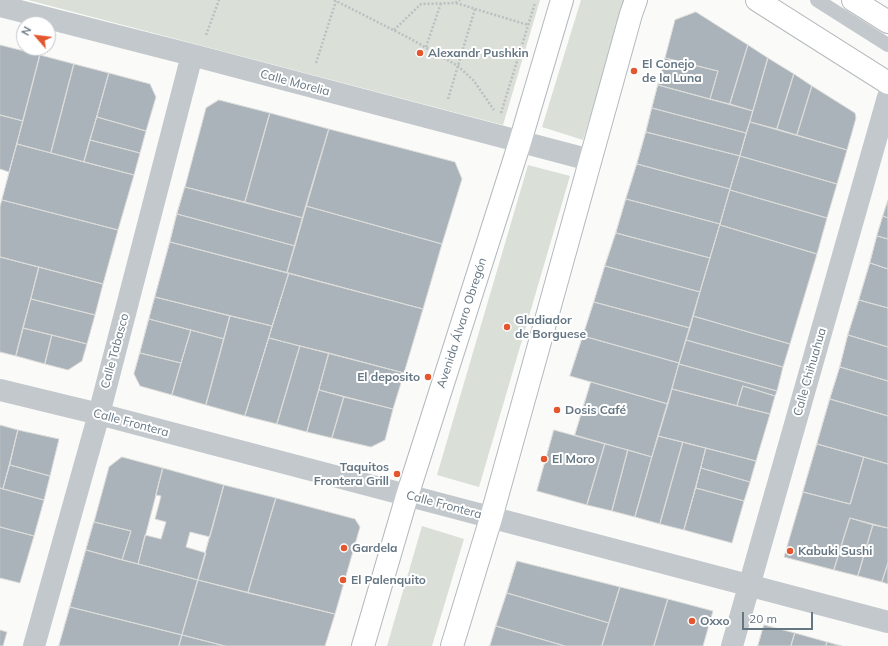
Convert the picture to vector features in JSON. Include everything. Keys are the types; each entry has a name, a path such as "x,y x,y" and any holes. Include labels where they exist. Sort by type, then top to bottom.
{"main road":[{"name":"Avenida Álvaro Obregón","path":"363,646 407,496 520,142 562,0"},
{"path":"452,646 491,518 636,0"},
{"path":"757,0 888,83"},
{"path":"853,0 888,22"}],"street":[{"name":"Calle Morelia","path":"0,6 590,160"},
{"name":"Calle Tabasco","path":"34,646 99,414 192,55"},
{"name":"Calle Chihuahua","path":"732,646 888,97"},
{"name":"Calle Frontera","path":"0,390 99,414 888,622"}],"lane":[{"path":"817,0 888,45"}],"path":[{"path":"206,38 219,0"},
{"path":"315,67 335,0 426,47 458,66 474,81 484,98"},
{"path":"455,3 460,0"},
{"path":"500,118 536,0"},
{"path":"426,47 441,3"},
{"path":"394,30 421,4 441,3 455,3 528,25"},
{"path":"447,103 475,9"}],"shaded area":[{"path":"28,0 540,0 503,125"},
{"path":"581,0 626,0 583,140 542,127"},
{"path":"528,165 570,176 479,487 437,475"},
{"path":"422,526 464,539 432,646 387,646"}],"building":[{"path":"696,12 748,45 730,104 710,99 718,71 665,58 675,20"},
{"path":"0,45 16,49 16,56 40,56 23,121 0,115"},
{"path":"748,45 768,58 753,111 730,104"},
{"path":"40,56 74,64 51,153 17,144"},
{"path":"665,58 718,71 710,99 658,85"},
{"path":"768,58 794,74 777,129 750,122"},
{"path":"74,64 109,73 84,162 51,153"},
{"path":"109,73 150,84 156,97 146,131 97,117"},
{"path":"794,74 812,86 797,135 777,129"},
{"path":"658,85 753,111 746,133 652,108"},
{"path":"812,86 855,113 856,118 847,150 797,135"},
{"path":"219,100 270,113 245,202 185,187 206,108"},
{"path":"652,108 746,133 740,156 646,132"},
{"path":"270,113 329,129 303,218 245,202"},
{"path":"0,115 23,121 9,172 0,169"},
{"path":"97,117 146,131 140,153 90,140"},
{"path":"750,122 847,150 837,184 740,156"},
{"path":"329,129 455,162 462,179 442,244 306,206"},
{"path":"646,132 740,156 730,189 637,164"},
{"path":"90,140 140,153 134,175 84,162"},
{"path":"17,144 134,175 118,230 2,200"},
{"path":"740,156 837,184 827,218 730,190"},
{"path":"637,164 730,189 720,224 626,199"},
{"path":"185,187 303,218 295,246 177,214"},
{"path":"730,190 827,218 817,254 720,225"},
{"path":"626,199 720,224 710,258 616,233"},
{"path":"2,200 118,230 103,284 0,257 0,207"},
{"path":"888,200 888,218 883,216"},
{"path":"306,206 442,244 423,309 287,273"},
{"path":"177,214 295,246 287,273 170,242"},
{"path":"883,216 888,218 888,239 877,236"},
{"path":"720,225 817,254 790,344 693,316"},
{"path":"616,233 710,258 700,292 605,266"},
{"path":"877,236 888,239 888,269 870,263"},
{"path":"170,242 289,273 272,326 155,297"},
{"path":"0,257 39,267 16,356 0,352"},
{"path":"870,263 888,269 888,308 859,300"},
{"path":"605,266 700,292 690,328 594,302"},
{"path":"39,267 103,284 95,315 31,299"},
{"path":"289,273 423,309 404,373 269,338"},
{"path":"155,297 230,316 224,339 149,319"},
{"path":"31,299 95,315 87,344 23,328"},
{"path":"859,300 888,308 888,347 848,335"},
{"path":"594,302 690,328 679,363 583,336"},
{"path":"230,316 272,326 245,416 206,405"},
{"path":"693,316 790,344 783,367 686,340"},
{"path":"149,319 191,330 181,363 140,353"},
{"path":"23,328 52,335 45,364 16,356"},
{"path":"191,330 224,339 206,405 172,395"},
{"path":"52,335 87,344 82,361 68,370 45,364"},
{"path":"848,335 888,347 888,381 840,367"},
{"path":"583,336 679,363 668,404 570,376"},
{"path":"269,338 300,346 277,424 245,416"},
{"path":"686,340 783,367 777,391 679,364"},
{"path":"300,346 329,353 307,432 277,424"},
{"path":"140,353 181,363 172,395 140,386 134,374"},
{"path":"329,353 404,373 393,409 319,390"},
{"path":"679,364 777,391 775,396 743,386 737,406 672,389"},
{"path":"840,367 888,381 888,416 830,399"},
{"path":"591,382 668,404 652,457 575,435"},
{"path":"743,386 775,396 770,414 737,406"},
{"path":"672,389 770,414 756,461 658,436"},
{"path":"319,390 344,397 332,438 307,432"},
{"path":"344,397 393,409 385,440 371,447 332,438"},
{"path":"830,399 888,416 888,464 817,444"},
{"path":"0,425 18,430 3,489 0,488"},
{"path":"18,430 59,439 50,476 10,465"},
{"path":"554,430 605,444 587,505 537,491"},
{"path":"658,436 683,442 660,524 635,517"},
{"path":"683,442 706,448 684,530 660,524"},
{"path":"605,444 628,450 612,511 587,505"},
{"path":"817,444 864,457 850,504 803,492"},
{"path":"706,448 756,461 750,482 701,468"},
{"path":"628,450 652,457 635,517 612,511"},
{"path":"122,457 163,468 138,564 122,560 131,531 94,522 109,467"},
{"path":"864,457 888,464 888,528 850,518 834,570 784,557 803,492 850,504"},
{"path":"10,465 50,476 44,500 3,489"},
{"path":"163,468 224,485 210,537 190,532 186,547 206,553 198,580 138,564 145,535 161,539 166,522 155,519 161,496 156,495"},
{"path":"701,468 750,482 744,501 696,488"},
{"path":"224,485 276,498 248,593 198,580"},
{"path":"0,488 44,500 34,536 0,527"},
{"path":"696,488 744,501 732,543 684,530"},
{"path":"276,498 355,519 360,527 335,614 248,593"},
{"path":"850,518 873,525 858,576 834,570"},
{"path":"94,522 131,531 122,560 86,550"},
{"path":"873,525 888,528 888,563 882,582 858,576"},
{"path":"0,527 34,536 20,583 0,578"},
{"path":"86,550 198,580 182,635 70,607"},
{"path":"517,561 620,587 609,623 507,593"},
{"path":"888,563 888,584 882,582"},
{"path":"198,580 335,614 325,646 225,646 182,635"},
{"path":"620,587 668,599 654,646 602,646"},
{"path":"507,593 609,623 602,646 565,646 496,626"},
{"path":"668,599 713,611 703,646 654,646"},
{"path":"70,607 182,635 179,646 59,646"},
{"path":"764,625 795,633 791,646 758,646"},
{"path":"496,626 565,646 490,646"},
{"path":"0,630 7,632 3,646 0,646"},
{"path":"795,633 827,642 826,646 791,646"},
{"path":"182,635 225,646 179,646"},
{"path":"827,642 842,646 826,646"}],"place":[{"name":"Alexandr Pushkin","path":"420,53"},
{"name":"El Conejo de la Luna","path":"634,71"},
{"name":"Gladiador de Borguese","path":"507,327"},
{"name":"El deposito","path":"428,377"},
{"name":"Dosis Café","path":"557,410"},
{"name":"El Moro","path":"544,459"},
{"name":"Taquitos Frontera Grill","path":"397,474"},
{"name":"Gardela","path":"344,548"},
{"name":"Kabuki Sushi","path":"790,551"},
{"name":"El Palenquito","path":"343,580"},
{"name":"Oxxo","path":"692,621"}]}
